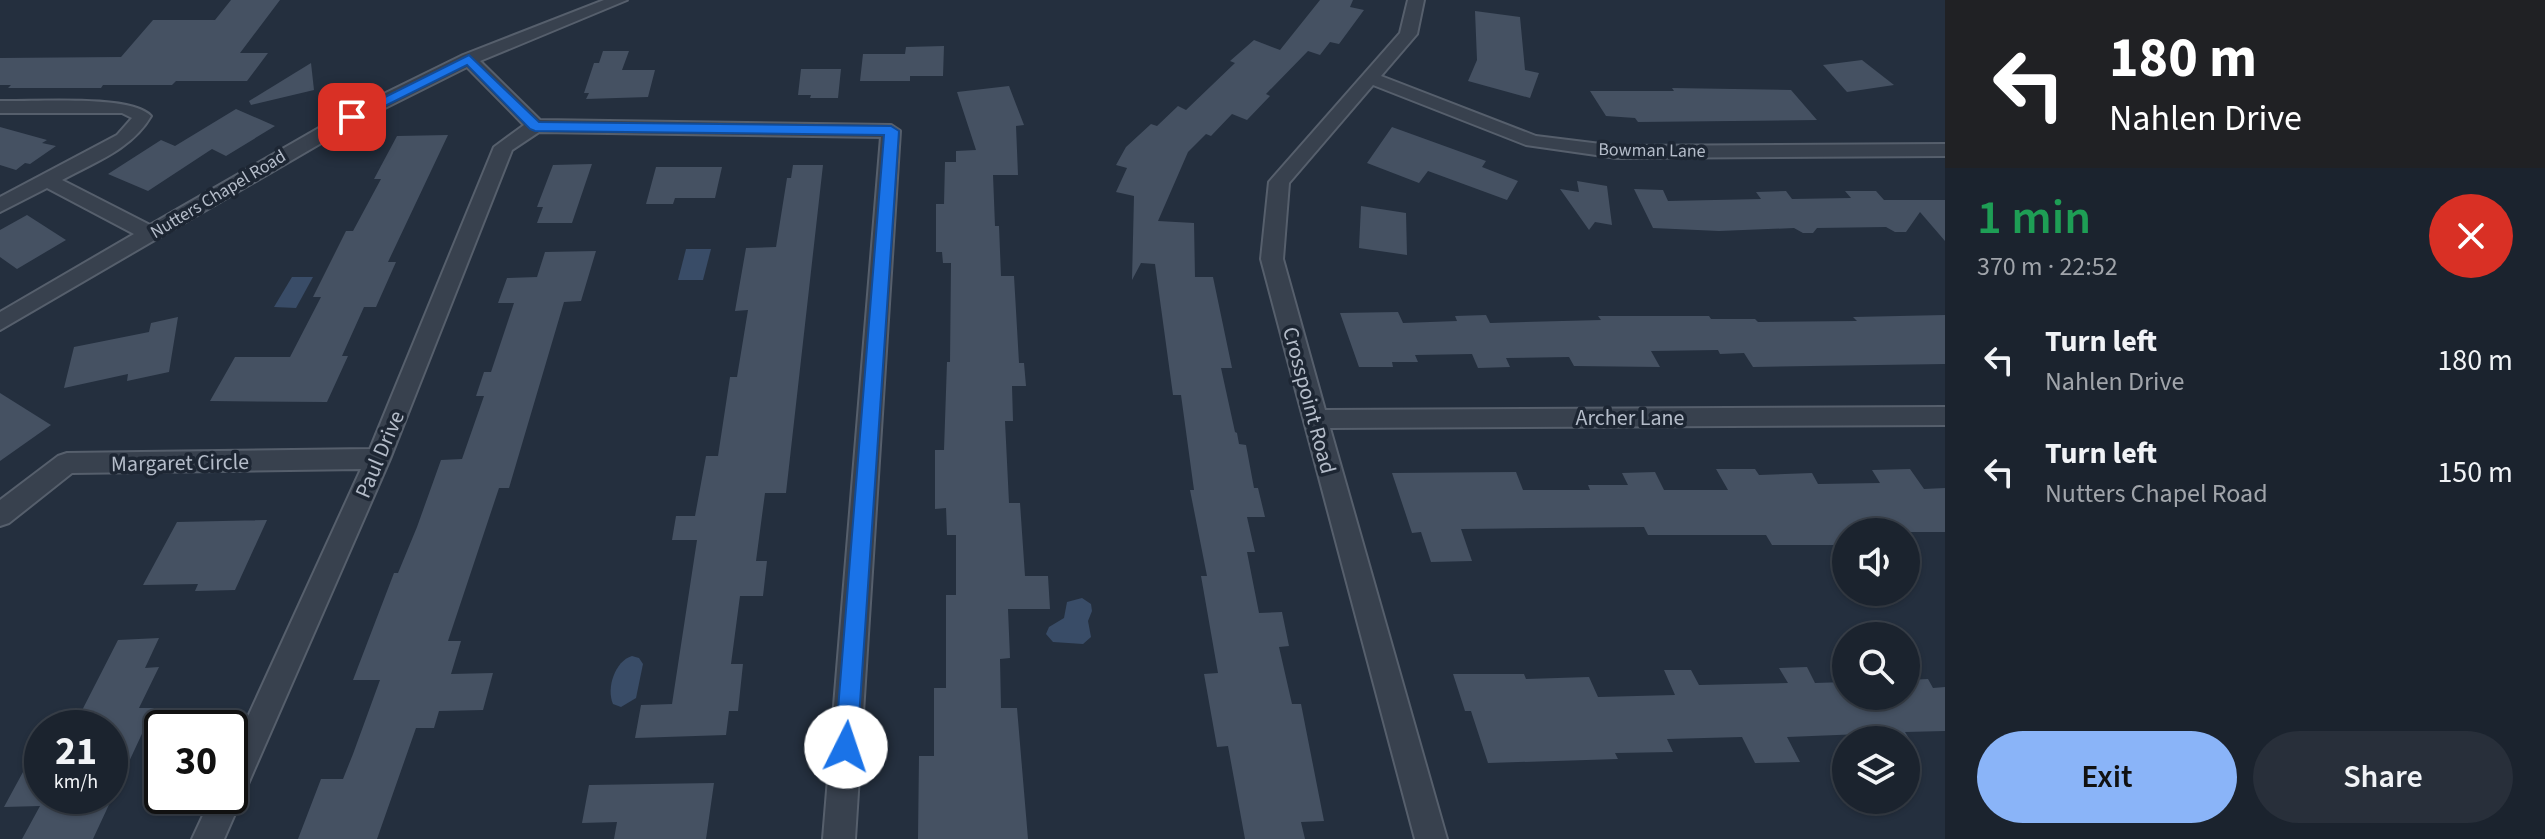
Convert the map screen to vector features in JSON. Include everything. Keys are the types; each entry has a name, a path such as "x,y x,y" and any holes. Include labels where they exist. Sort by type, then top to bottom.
{"street":[{"name":"Nutters Chapel Road","path":"0,322 352,117 469,59 619,0"},
{"name":"Crosspoint Road","path":"1416,0 1408,34 1279,182 1272,259 1431,839"},
{"path":"469,59 535,126 891,131 839,839"},
{"name":"Bowman Lane","path":"1371,78 1533,141 1617,152 1945,150"},
{"path":"0,107 125,108 142,116 124,139 0,205"},
{"name":"Paul Drive","path":"248,750 378,459 504,147 535,126"},
{"path":"49,181 150,234"},
{"name":"Archer Lane","path":"1316,419 1945,416"},
{"name":"Margaret Circle","path":"0,515 67,463 378,459"},
{"name":"Paul Drive","path":"208,839 219,814"}],"water":[{"path":"686,249 711,249 703,280 678,280"},
{"path":"292,277 313,277 296,308 274,307"},
{"path":"1082,598 1091,604 1088,621 1091,637 1083,644 1053,642 1046,634 1049,627 1064,618 1067,602"},
{"path":"632,656 639,658 643,664 636,698 621,707 613,704 611,683 621,663"}],"building":[{"path":"231,0 280,0 240,53 268,53 247,81 176,81 172,85 103,85 101,88 8,88 11,85 0,85 0,58 121,57 153,20 215,20"},
{"path":"1320,0 1353,0 1350,7 1364,10 1339,44 1330,42 1320,55 1308,51 1266,94 1270,96 1247,120 1232,114 1211,136 1206,134 1188,152 1158,221 1194,223 1195,277 1213,277 1232,368 1221,368 1235,432 1239,444 1246,445 1254,488 1258,488 1265,517 1247,517 1255,552 1247,552 1259,613 1282,612 1289,646 1279,647 1292,704 1301,704 1324,821 1301,822 1305,839 1245,839 1228,746 1217,747 1204,674 1218,673 1201,576 1207,576 1190,490 1194,490 1181,395 1173,395 1155,264 1141,263 1132,280 1134,196 1116,192 1127,168 1116,165 1126,147 1151,124 1157,126 1178,106 1186,110 1235,63 1230,61 1254,40 1280,50"},
{"path":"1475,11 1520,17 1525,70 1539,73 1530,98 1468,81 1477,60"},
{"path":"944,46 943,76 910,76 910,81 860,81 863,54 905,54 906,47"},
{"path":"603,51 629,51 622,70 655,70 648,97 586,99 589,93 584,93 594,63 599,63"},
{"path":"1862,60 1894,85 1847,92 1823,65"},
{"path":"311,63 314,90 251,105 249,101"},
{"path":"801,69 841,69 838,98 798,95"},
{"path":"1009,86 1024,125 1016,126 1018,175 993,175 995,226 999,226 1001,276 1014,276 1019,363 1024,363 1026,386 1012,386 1013,421 1005,421 1009,503 1020,503 1025,576 1048,576 1050,609 1008,609 1010,658 1000,659 1001,708 1017,708 1028,839 918,839 919,756 934,756 934,688 946,688 946,595 956,595 956,535 947,535 946,508 935,509 935,450 944,450 947,362 950,362 951,263 943,263 942,252 936,252 936,204 944,204 945,162 956,162 956,151 976,150 957,92"},
{"path":"1672,88 1791,90 1817,120 1638,122 1635,118 1606,116 1590,91 1674,91"},
{"path":"236,109 275,126 226,156 212,149 148,191 108,174 161,140 175,146"},
{"path":"0,127 47,140 42,143 56,146 16,170 0,165"},
{"path":"1392,127 1486,161 1482,167 1518,181 1507,200 1428,171 1419,183 1367,163"},
{"path":"448,135 388,262 396,262 376,307 364,307 342,356 348,356 327,402 210,401 235,357 290,357 321,297 313,297 346,231 353,231 381,179 374,179 397,136"},
{"path":"592,164 572,223 537,223 543,207 537,207 553,165"},
{"path":"793,165 823,165 786,493 765,493 756,561 767,561 763,596 740,596 731,664 743,664 738,711 729,711 726,735 635,738 641,705 672,704 697,540 672,540 676,516 695,516 706,456 718,456 730,377 737,377 748,310 735,311 746,248 776,247 787,178 791,178"},
{"path":"656,167 722,167 715,198 675,198 673,204 646,204"},
{"path":"1577,181 1607,186 1612,225 1595,222 1589,230 1560,189 1579,192"},
{"path":"1634,189 1663,190 1668,201 1761,199 1756,192 1786,191 1792,199 1851,198 1845,191 1876,191 1884,200 1945,200 1945,241 1920,212 1906,232 1895,232 1886,227 1817,228 1813,233 1803,233 1794,228 1719,231 1653,228"},
{"path":"1361,206 1406,213 1407,255 1359,248"},
{"path":"27,215 66,240 17,269 0,257 0,230"},
{"path":"596,251 581,301 564,302 509,488 499,488 448,641 461,641 451,674 493,673 483,710 439,711 434,728 416,728 377,839 298,839 321,779 343,779 353,754 380,680 353,680 394,573 398,573 417,527 441,460 462,459 484,396 476,396 484,372 491,372 514,303 498,303 507,278 537,277 545,252"},
{"path":"1398,312 1403,323 1457,321 1455,316 1486,315 1490,323 1601,320 1598,316 1709,316 1711,319 1755,319 1758,322 1857,321 1853,317 1945,315 1945,364 1753,367 1744,353 1720,354 1718,350 1651,351 1660,367 1574,366 1569,357 1506,358 1510,367 1478,368 1472,354 1415,355 1418,362 1392,362 1393,367 1359,367 1340,313"},
{"path":"178,317 169,372 127,381 128,374 64,388 74,347 149,332 151,323"},
{"path":"0,393 51,425 0,461"},
{"path":"1716,469 1755,469 1759,475 1812,473 1818,484 1880,483 1872,470 1910,469 1924,489 1945,488 1945,532 1920,532 1920,518 1832,518 1832,545 1772,545 1766,535 1648,535 1644,527 1461,529 1472,561 1431,562 1421,532 1412,533 1392,473 1516,472 1523,490 1590,490 1588,485 1628,485 1622,473 1655,472 1664,490 1728,490"},
{"path":"267,520 235,590 195,591 198,584 143,585 177,522"},
{"path":"159,638 145,668 159,667 139,708 154,708 144,710 144,729 128,764 128,710 82,710 118,640"},
{"path":"1807,667 1815,683 1832,682 1832,710 1920,710 1920,679 1928,679 1933,688 1945,687 1945,731 1920,732 1920,726 1832,726 1832,735 1787,737 1800,762 1755,763 1742,737 1667,739 1673,752 1615,753 1618,759 1488,763 1471,711 1465,711 1453,674 1524,674 1526,679 1589,677 1598,697 1675,695 1664,670 1691,670 1699,685 1788,683 1779,668"},
{"path":"24,770 24,806 4,807"},
{"path":"714,783 706,839 614,839 617,822 582,823 589,785"},
{"path":"36,814 105,814 93,839 22,839"}],"route":[{"path":"352,117 469,59 535,126 891,131 846,747"}]}
